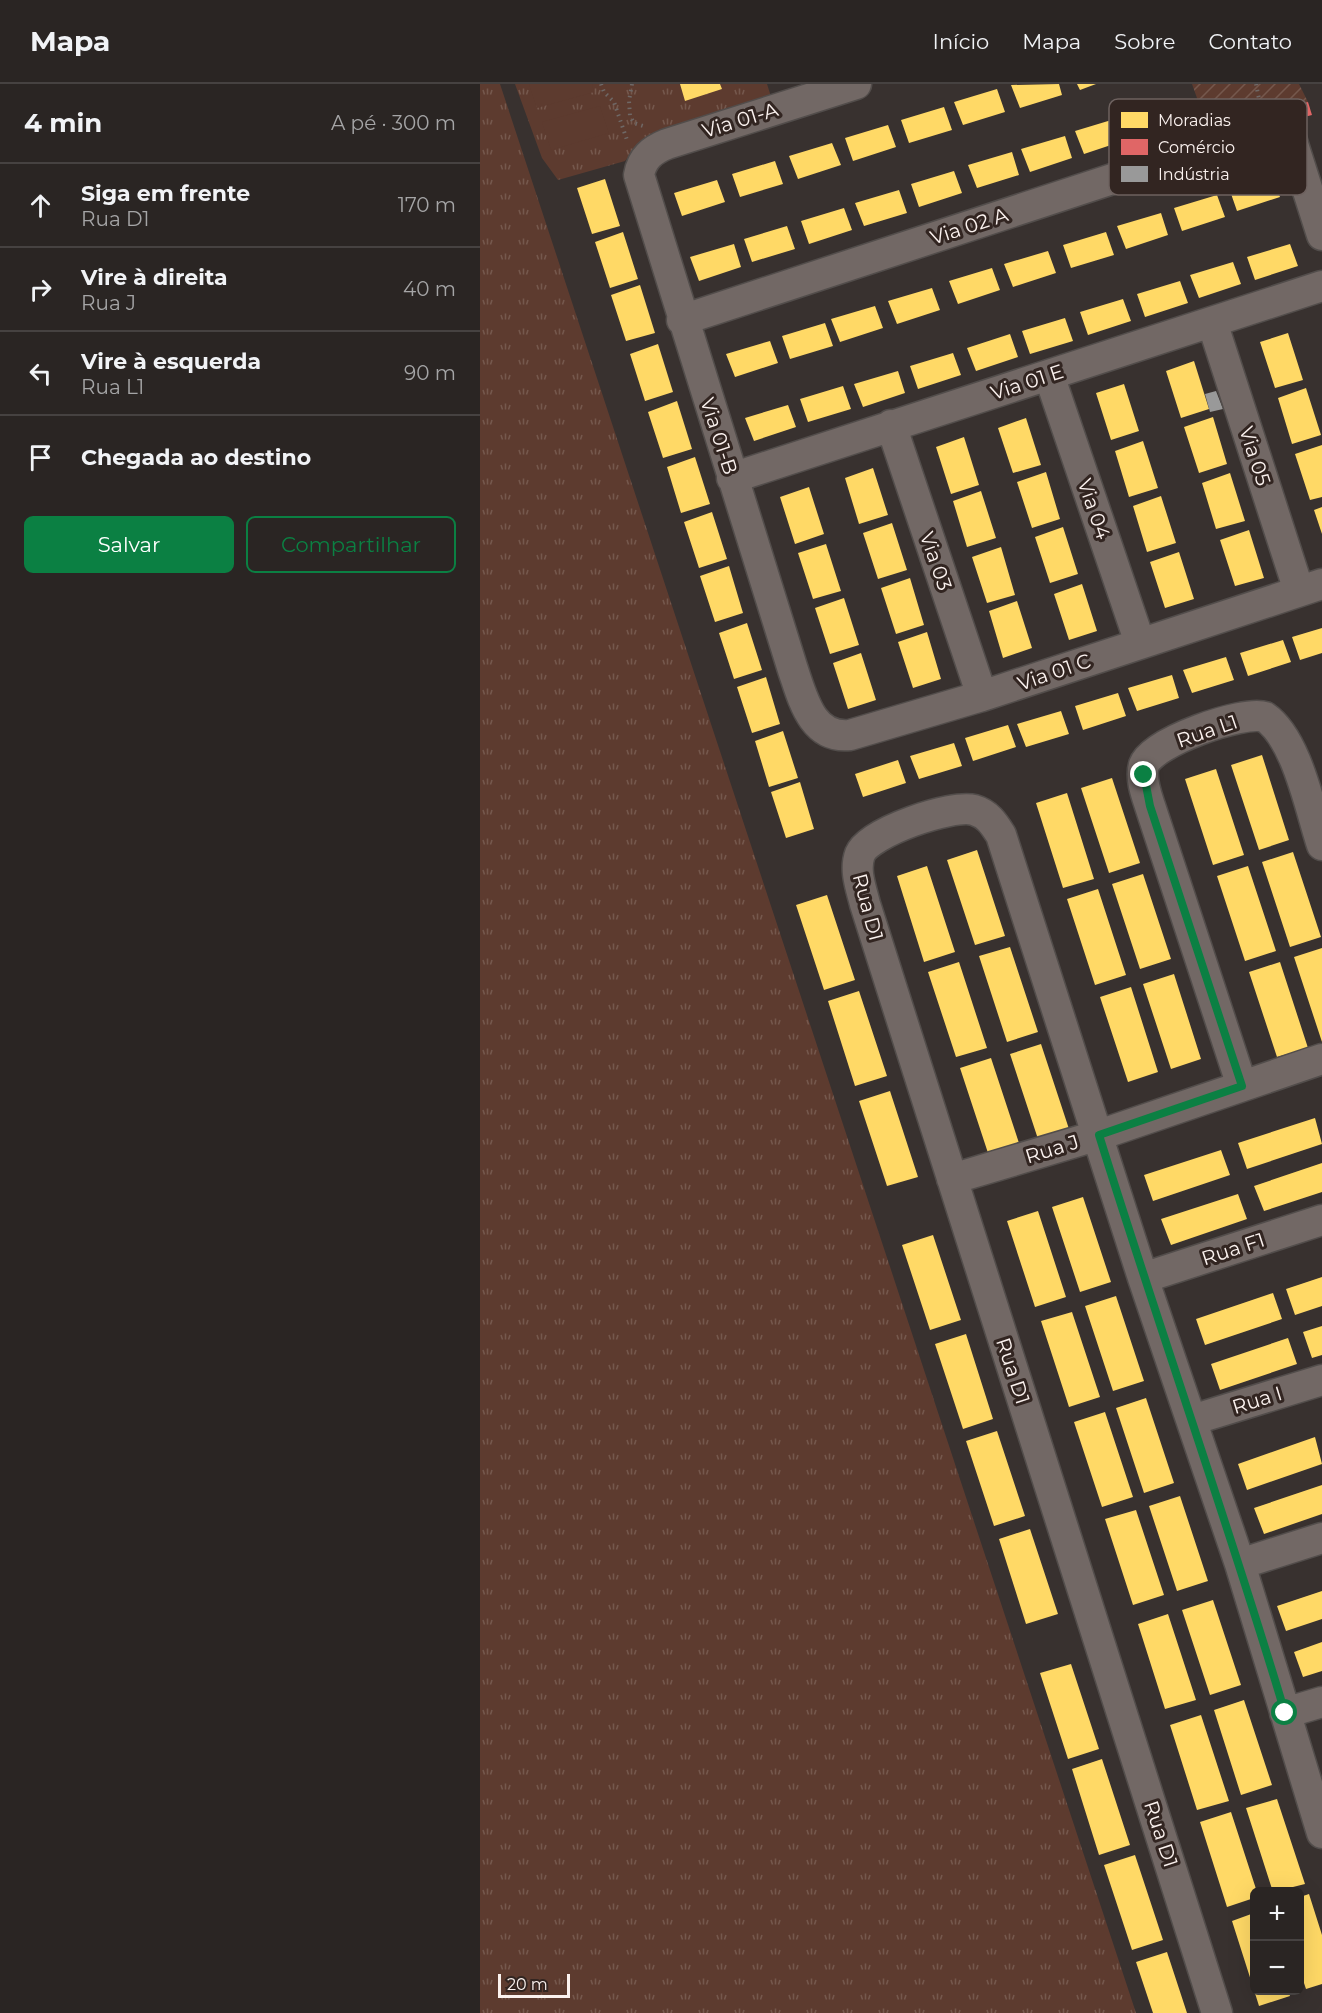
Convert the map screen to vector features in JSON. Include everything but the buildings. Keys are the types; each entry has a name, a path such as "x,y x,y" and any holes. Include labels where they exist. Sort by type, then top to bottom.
{"street":[{"name":"Via 01-A","path":"639,175 644,159 656,149 667,144 856,84"},
{"name":"Via 01-B","path":"639,175 682,320 802,696"},
{"name":"Via 02 A","path":"682,320 1109,179"},
{"name":"Via 02 A","path":"1307,188 1322,235"},
{"name":"Via 01 E","path":"732,478 1322,286"},
{"name":"Via 05","path":"1212,322 1310,587"},
{"name":"Via 04","path":"1049,375 1140,643"},
{"name":"Via 03","path":"891,425 982,696"},
{"name":"Via 01 C","path":"802,696 818,726 832,734 844,736 982,696 1310,587"},
{"name":"Rua L1","path":"1242,1086 1144,787 1144,766 1150,757 1170,743 1212,726 1250,716 1265,717 1282,735 1292,754 1322,845"},
{"name":"Rua D1","path":"1217,2013 865,904 857,865 861,851 883,833 950,811 971,810 989,818 1001,835 1143,1278 1240,1564 1322,1833"},
{"name":"Rua J","path":"952,1179 1099,1135 1322,1059"},
{"name":"Rua F1","path":"1143,1278 1322,1220"},
{"name":"Rua I","path":"1192,1420 1322,1380"},
{"path":"1240,1564 1322,1538"},
{"path":"1285,1713 1322,1702"}],"path":[{"path":"601,84 604,92 614,102 639,175"}],"green space":[{"path":"480,84 500,84 1136,2013 480,2013"},
{"path":"515,84 767,84 773,103 639,143 625,161 558,180 542,158"},
{"path":"529,84 592,84 594,92 537,108"},
{"path":"1192,84 1299,84 1306,99 1197,99"},
{"path":"600,106 609,133 551,150 542,122"}],"route":[{"path":"1144,775 1144,787 1242,1086 1099,1135 1143,1278 1240,1564 1285,1713"}]}
